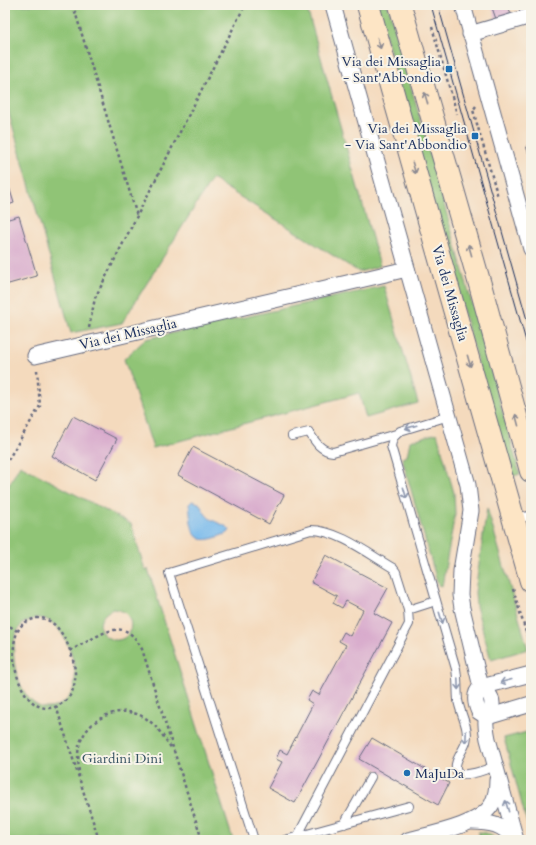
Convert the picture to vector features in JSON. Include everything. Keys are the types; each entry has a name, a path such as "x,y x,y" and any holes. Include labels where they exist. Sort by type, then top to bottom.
{"main road":[{"name":"Via dei Missaglia","path":"368,5 531,581"},
{"path":"400,5 481,288 531,471"}],"street":[{"path":"333,5 468,485 471,499 470,520 461,571 460,595 482,687 490,694 492,706 487,717 486,727 488,739 516,840"},
{"path":"462,5 531,249"},
{"path":"470,34 531,16"},
{"name":"Via dei Missaglia","path":"35,356 407,269"},
{"path":"482,687 531,674"},
{"path":"487,717 531,704"},
{"path":"408,840 472,822 484,815 492,804 496,792 497,770"},
{"path":"472,822 486,822 500,826 513,840"}],"lane":[{"path":"292,436 309,432 315,442 326,451 333,452 396,434 406,428 449,416"},
{"path":"396,434 391,441 391,446 456,669 458,699 467,732 466,743 457,762 456,769 462,774 497,770"},
{"path":"510,506 520,516 525,517 531,515"},
{"path":"254,840 169,573 311,530 320,530 335,534 393,568 396,572 408,610 410,624 297,837"},
{"path":"408,610 436,601"},
{"path":"344,824 371,777"},
{"path":"285,840 409,806"}],"path":[{"path":"73,5 137,216"},
{"path":"88,343 95,298 245,5"},
{"path":"432,27 457,114"},
{"path":"475,106 473,110 498,197"},
{"path":"5,465 40,406 35,356"},
{"path":"44,618 58,628 70,650 74,665 74,686 68,698 56,706 50,708 38,706 32,703 23,692 19,684 13,661 14,644 17,631 28,621 44,618"},
{"path":"5,623 17,631"},
{"path":"70,650 111,630 124,630 134,636 142,649 202,840"},
{"path":"56,706 99,840"},
{"path":"79,777 79,747 84,733 94,722 106,715 127,712 135,713 148,719 174,751"}],"green space":[{"path":"5,5 306,5 380,266 359,272 212,179 122,323 71,333 5,99"},
{"path":"377,5 388,5 520,474 510,477"},
{"path":"384,286 418,403 366,418 359,393 153,448 124,359 146,339"},
{"path":"437,433 454,493 455,514 442,586 438,585 402,458 407,456 410,441"},
{"name":"Giardini Dini","path":"20,465 131,524 145,570 148,569 233,840 5,840 5,492","holes":["113,609 121,611 127,615 130,620 130,631 121,639 114,640 105,636 101,630 100,622 106,613","36,618 42,618 51,622 62,633 70,649 74,665 75,680 70,696 64,702 50,708 37,705 27,696 20,683 15,667 14,650 16,635 22,624"]},
{"path":"487,508 528,649 491,660 476,606 475,592"},
{"path":"531,731 531,838 504,738"},
{"path":"478,832 488,834 498,840 480,840"}],"water":[{"path":"192,501 199,503 205,514 210,519 228,528 230,530 228,533 210,539 198,537 192,528 191,522 189,504"}],"building":[{"path":"491,5 508,5 511,15 496,19"},
{"path":"518,5 531,5 531,9 520,12"},
{"path":"531,144 531,161 526,146"},
{"path":"5,174 14,203 5,206"},
{"path":"19,216 37,276 5,285 5,220"},
{"path":"73,416 117,439 95,480 52,456"},
{"path":"193,447 284,495 269,524 178,475"},
{"path":"326,555 388,588 374,613 392,623 295,803 268,788 282,762 276,759 280,750 287,754 313,704 307,700 312,691 319,695 346,645 339,641 344,632 350,636 363,610 346,601 342,608 333,603 337,596 311,582"},
{"path":"372,738 449,783 438,805 359,759"}],"tram line":[{"path":"431,5 531,359"},
{"path":"438,5 531,334"}],"place":[{"name":"Via dei Missaglia - Sant'Abbondio","path":"449,69"},
{"name":"Via dei Missaglia - Via Sant'Abbondio","path":"475,136"},
{"name":"MaJuDa","path":"407,773"}]}
